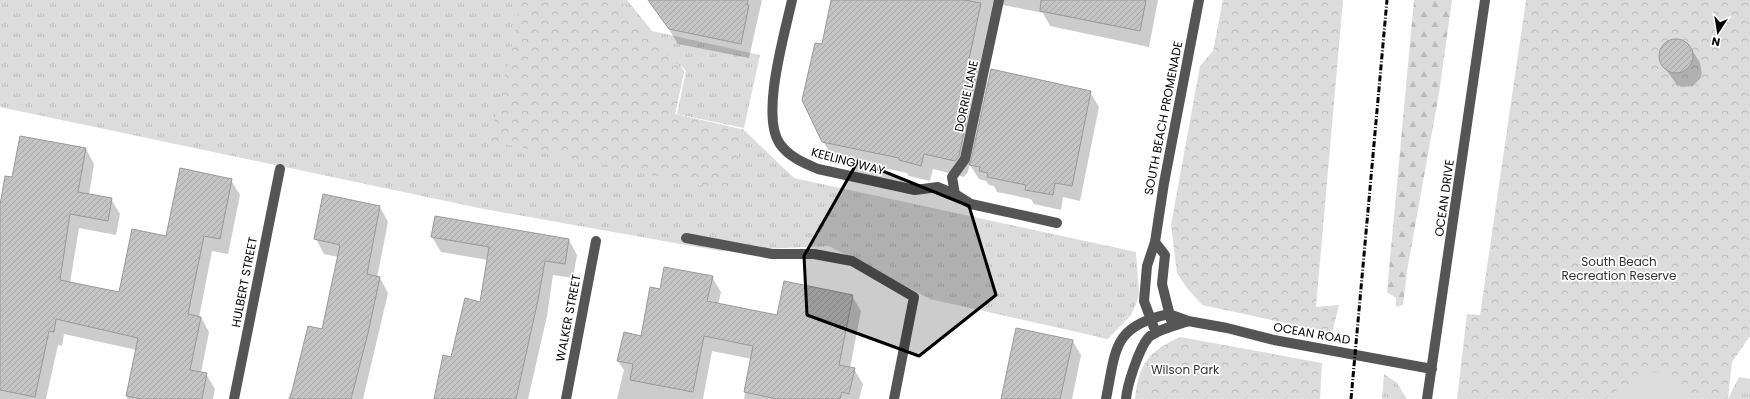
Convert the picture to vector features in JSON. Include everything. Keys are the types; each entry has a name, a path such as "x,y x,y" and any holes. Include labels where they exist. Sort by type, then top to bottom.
{"street":[{"name":"KEELING WAY","path":"792,0 773,92 772,122 774,133 779,143 788,153 803,162 818,168 904,188 926,190 938,187 955,194 971,204 1057,223"},
{"name":"DORRIE LANE","path":"955,194 952,177 960,168 968,145 999,0"},
{"name":"SOUTH BEACH PROMENADE","path":"1156,333 1144,301 1147,266 1154,242 1199,0"},
{"name":"OCEAN DRIVE","path":"1427,399 1485,0"},
{"name":"HULBERT STREET","path":"234,399 280,169"},
{"path":"686,238 772,254 814,254 852,262 914,297 894,399"},
{"name":"WALKER STREET","path":"566,399 596,241"},
{"path":"1154,242 1165,255 1162,284 1169,314 1174,327"},
{"path":"1106,399 1114,356 1118,344 1130,328 1150,318 1169,314"},
{"name":"OCEAN ROAD","path":"1169,314 1188,321 1227,328 1274,340 1432,369"},
{"path":"1126,399 1130,377 1148,338 1156,333 1188,321"}],"highlighted area":[{"path":"858,161 969,206 996,295 919,356 807,315 804,256"}],"green space":[{"path":"0,0 627,0 652,31 760,55 744,128 677,114 686,71 680,64 684,71 675,114 744,130 794,178 1136,252 1139,294 1137,302 1131,315 1108,339 930,299 829,246 720,251 484,209 0,107"},
{"path":"522,0 620,0 651,38 684,71 675,114 744,130 731,192 490,141"},
{"path":"1223,0 1343,0 1316,307 1339,305 1332,333 1202,305 1187,288 1177,273 1171,225 1200,66 1213,51"},
{"path":"1414,0 1452,0 1439,93 1407,271 1403,305 1396,307 1396,298 1387,292"},
{"name":"South Beach Recreation Reserve","path":"1526,0 1750,0 1750,336 1732,362 1728,399 1457,399 1467,314 1480,315"},
{"name":"Wilson Park","path":"1180,337 1322,363 1320,399 1135,399 1139,376 1147,360 1160,348"},
{"path":"1654,372 1672,377 1681,383 1685,387 1690,399 1614,399 1618,386 1634,386 1643,377"},
{"path":"1384,374 1397,383 1407,399 1382,399"},
{"path":"1739,377 1750,379 1750,399 1728,399"}],"building":[{"path":"648,0 748,0 747,5 749,5 741,44 669,29"},
{"path":"831,0 965,0 981,3 968,64 978,66 959,156 955,161 924,154 921,166 899,160 899,158 822,142 802,100 815,43 822,44"},
{"path":"1041,0 1146,0 1140,31 1040,11"},
{"path":"1673,39 1679,39 1683,40 1690,46 1693,56 1692,63 1686,70 1679,73 1673,73 1669,72 1662,66 1659,59 1659,53 1660,49 1666,42"},
{"path":"991,69 1091,91 1072,186 1055,183 1053,195 1025,190 1026,185 987,177 988,173 979,171 980,167 969,165"},
{"path":"20,136 86,148 78,192 112,198 108,221 70,214 60,280 119,292 132,229 166,236 180,168 232,179 220,239 204,236 188,314 201,317 190,370 207,373 202,399 142,399 126,396 138,338 56,319 54,332 49,331 35,397 0,390 0,205 5,176 12,177"},
{"path":"323,194 380,206 367,274 380,277 368,333 351,399 290,399 308,326 322,329 340,245 314,239"},
{"path":"435,216 569,239 565,264 545,261 516,399 434,399 443,355 451,357 465,298 480,302 489,247 431,237"},
{"path":"664,267 713,276 707,301 777,315 784,281 853,295 839,365 855,368 849,394 842,392 840,399 777,399 744,392 753,346 704,336 693,392 630,380 633,364 617,361 624,332 641,336 650,287 660,289"},
{"path":"1016,328 1073,340 1060,399 1001,399"}],"railway":[{"path":"1351,399 1387,0"}]}
